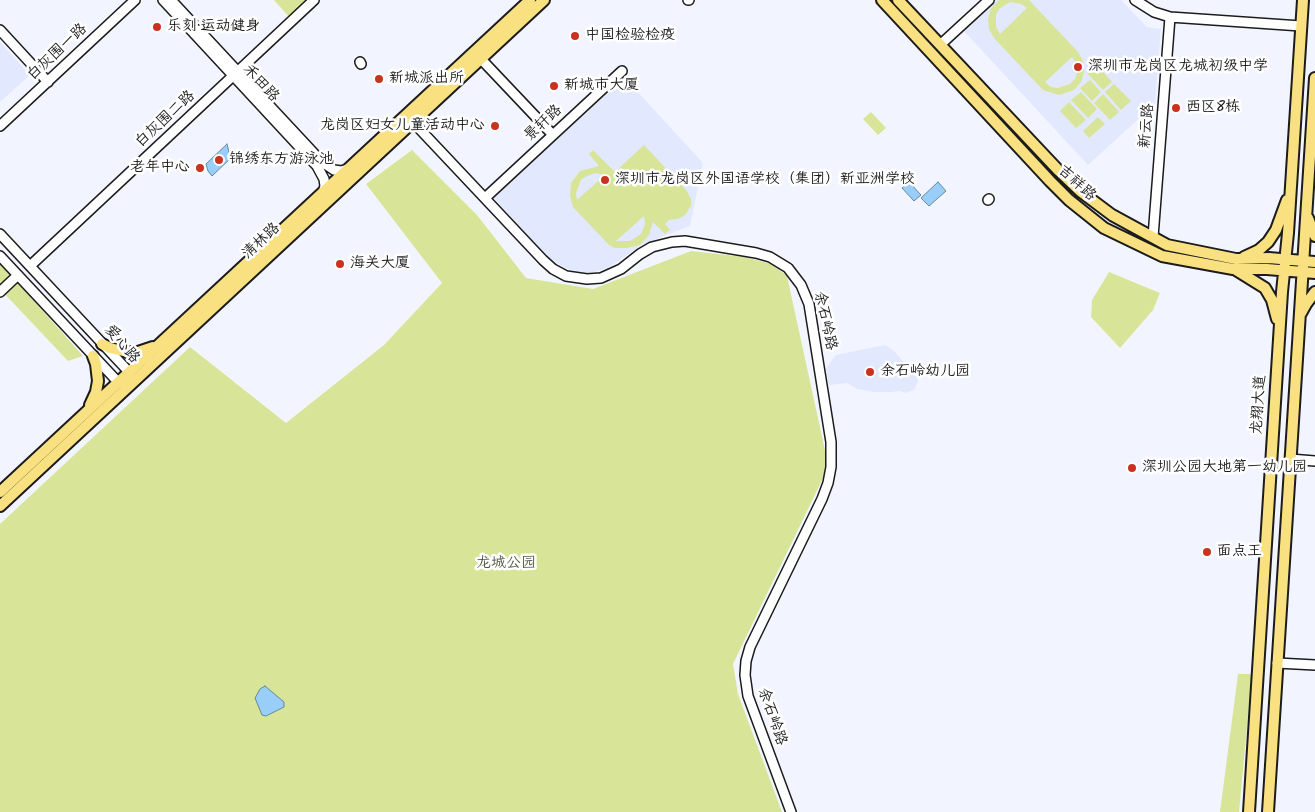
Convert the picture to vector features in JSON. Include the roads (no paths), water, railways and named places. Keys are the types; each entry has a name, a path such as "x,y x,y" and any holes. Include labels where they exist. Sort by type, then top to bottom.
{"main road":[{"name":"清林路","path":"0,492 530,0"},
{"name":"清林路","path":"0,506 544,0"},
{"name":"吉祥路","path":"882,0 1050,181 1069,200 1104,228 1162,256 1234,264 1285,265 1303,267 1315,273"},
{"name":"吉祥路","path":"898,0 1080,191 1112,215 1167,245 1234,264"},
{"name":"龙翔大道","path":"1249,812 1303,0"},
{"path":"1268,812 1315,78"},
{"path":"1280,330 1272,300 1265,288 1234,264 1254,254 1268,242 1276,230 1291,189"},
{"path":"1306,208 1315,236"},
{"name":"吉祥路","path":"1303,267 1315,262"},
{"path":"1298,332 1302,312 1315,292"},
{"path":"102,344 117,350 138,352 149,350 161,343"},
{"path":"84,414 96,392 98,373 93,356"}],"street":[{"name":"白灰围一路","path":"0,126 127,0"},
{"name":"白灰围一路","path":"0,119 136,0"},
{"name":"禾田路","path":"163,0 322,162 334,170 348,169"},
{"name":"禾田路","path":"171,0 317,166 324,179 323,192"},
{"name":"白灰围二路","path":"30,266 314,0"},
{"path":"940,44 989,0"},
{"path":"1136,0 1154,12 1170,17 1301,26"},
{"name":"新云路","path":"1153,237 1170,17"},
{"path":"0,30 46,80"},
{"path":"481,59 553,135"},
{"name":"景轩路","path":"485,198 622,71"},
{"name":"余石岭路","path":"413,122 548,265 560,273 573,278 587,279 608,276 652,247 665,243 686,241 770,257 788,268 805,291 809,304 831,442 830,475 822,499 750,647 745,675 748,696 791,812"},
{"name":"爱心路","path":"0,234 129,372 131,384 118,382 0,256"},
{"path":"0,292 18,275"},
{"path":"1290,459 1315,461"},
{"path":"1277,663 1315,665"}],"water":[{"name":"锦绣东方游泳池","path":"227,144 232,157 212,176 206,164"},
{"path":"909,182 921,195 914,201 902,188"},
{"path":"938,182 946,191 929,206 921,198"},
{"path":"265,686 284,702 284,707 266,716 262,715 255,698 260,689"}],"place":[{"name":"乐刻·运动健身","path":"157,27"},
{"name":"中国检验检疫","path":"575,36"},
{"name":"深圳市龙岗区龙城初级中学","path":"1078,67"},
{"name":"新城派出所","path":"379,79"},
{"name":"新城市大厦","path":"554,86"},
{"name":"西区8栋","path":"1176,108"},
{"name":"龙岗区妇女儿童活动中心","path":"495,126"},
{"name":"锦绣东方游泳池","path":"219,160"},
{"name":"老年中心","path":"200,168"},
{"name":"深圳市龙岗区外国语学校（集团）新亚洲学校","path":"605,180"},
{"name":"海关大厦","path":"340,264"},
{"name":"余石岭幼儿园","path":"870,372"},
{"name":"深圳公园大地第一幼儿园","path":"1132,468"},
{"name":"面点王","path":"1207,552"}],"park label":[{"name":"龙城公园","path":"506,564"}]}
